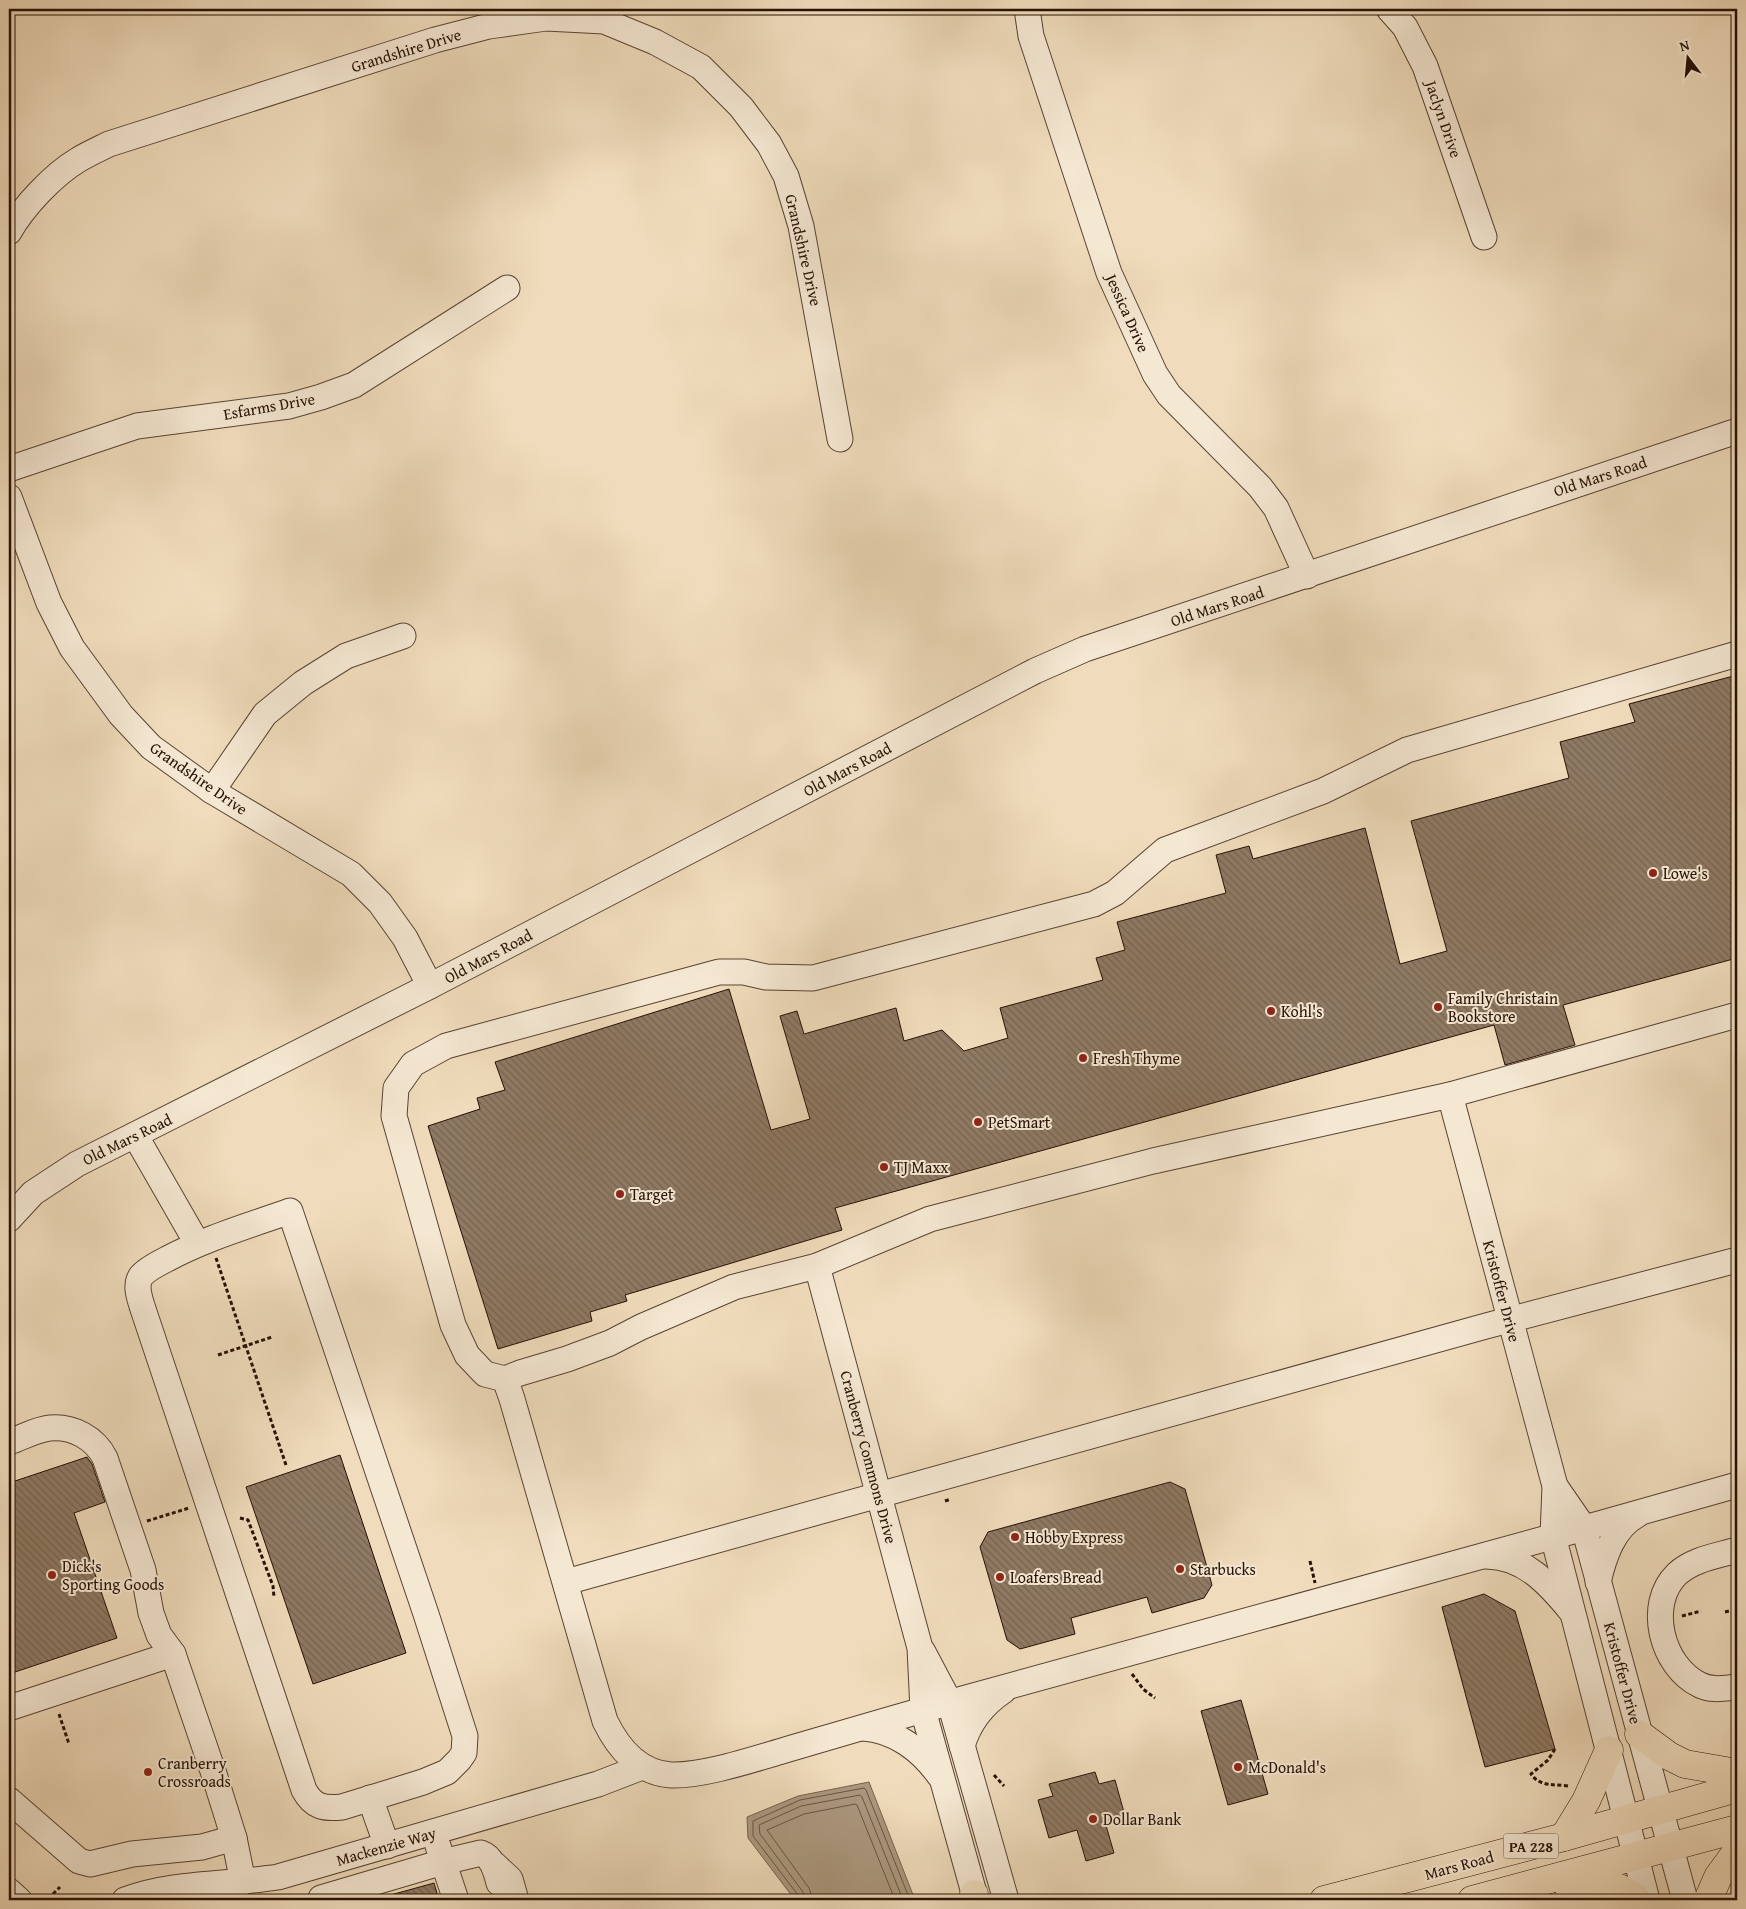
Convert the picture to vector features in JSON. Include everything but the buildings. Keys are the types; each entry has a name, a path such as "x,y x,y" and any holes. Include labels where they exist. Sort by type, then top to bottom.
{"main road":[{"path":"1639,1734 1685,1764 1737,1773"},
{"path":"1564,1837 1586,1801 1609,1750"},
{"name":"Mars Road","path":"1324,1900 1564,1837 1737,1788"},
{"name":"PA 228","path":"1472,1900 1737,1829"},
{"path":"1708,1900 1718,1877 1737,1851"},
{"path":"1524,1900 1588,1884 1616,1886 1628,1892 1637,1900"}],"street":[{"name":"Jessica Drive","path":"1027,9 1031,36 1110,273 1155,374 1170,395 1260,487 1276,508 1307,576"},
{"name":"Jaclyn Drive","path":"1389,9 1405,27 1425,66 1484,237"},
{"name":"Grandshire Drive","path":"9,232 16,219 43,188 76,161 109,144 435,40 489,26 546,18 605,15 701,67 741,107 769,144 786,176 801,226 840,439"},
{"name":"Esfarms Drive","path":"9,469 137,426 289,406 321,397 354,385 508,288"},
{"name":"Old Mars Road","path":"9,1219 33,1193 77,1164 430,986 1035,670 1085,649 1737,431"},
{"name":"Grandshire Drive","path":"9,497 49,603 72,648 120,715 151,747 212,791 351,874 380,902 405,938 430,986"},
{"path":"212,791 265,714 303,683 346,656 403,636"},
{"path":"1737,654 1406,750 1323,791 1165,850 1115,893 1094,904 813,978 766,977 744,972 718,972 446,1046 413,1064 396,1088 394,1116 452,1325 467,1355 485,1374 505,1379 610,1343 641,1327 734,1287 817,1266 930,1219 1154,1161 1450,1095 1737,1015"},
{"name":"Kristoffer Drive","path":"1450,1095 1555,1486 1553,1536 1647,1900"},
{"path":"135,1135 205,1246"},
{"path":"290,1211 465,1736 466,1745 464,1753 447,1772 423,1782 370,1798 342,1807 328,1808 314,1803 304,1790 138,1290 138,1283 142,1275 158,1263 290,1211"},
{"path":"566,1582 1510,1320 1737,1260"},
{"name":"Cranberry Commons Drive","path":"817,1266 920,1648 923,1710 974,1898"},
{"path":"505,1379 566,1582 605,1721 611,1734 630,1759 642,1767 669,1775 720,1768 1737,1485"},
{"path":"9,1442 49,1428 67,1429 79,1433 100,1447 143,1570 151,1613 160,1635 173,1654 234,1838 243,1882"},
{"name":"Kristoffer Drive","path":"1555,1486 1584,1528 1685,1900"},
{"path":"1598,1582 1605,1557 1614,1539 1626,1523 1642,1512"},
{"path":"1737,1550 1691,1563 1677,1574 1664,1591 1659,1619 1669,1654 1685,1673 1700,1685 1717,1689 1737,1687"},
{"path":"1481,1556 1498,1556 1528,1568 1548,1586 1573,1614"},
{"name":"Cranberry Commons Drive","path":"920,1648 950,1703 1006,1900"},
{"path":"9,1708 173,1654"},
{"path":"962,1746 970,1723 978,1713 994,1697 1010,1686"},
{"path":"861,1728 876,1729 905,1741 941,1777"},
{"name":"Mackenzie Way","path":"125,1900 278,1877 598,1784 642,1767"},
{"path":"370,1798 387,1846"},
{"path":"9,1800 79,1860 90,1864 132,1854 202,1847 234,1838"},
{"path":"433,1833 456,1900"},
{"path":"312,1868 322,1899 443,1862 481,1853 487,1856 502,1881"},
{"path":"9,1891 19,1900"}],"path":[{"path":"205,1246 246,1346 286,1465"},
{"path":"218,1356 272,1337"},
{"path":"945,1501 951,1499"},
{"path":"149,1521 185,1510 192,1502"},
{"path":"240,1518 248,1520 273,1586 274,1597"},
{"path":"1724,1612 1737,1609"},
{"path":"1131,1674 1143,1689 1155,1698"},
{"path":"56,1706 69,1744"},
{"path":"1555,1749 1548,1760 1531,1774 1535,1780 1544,1784 1576,1786"},
{"path":"53,1894 60,1887"}],"water":[{"path":"869,1782 915,1900 795,1900 748,1838 747,1817 798,1796"}],"place":[{"name":"Lowe's","path":"1653,873"},
{"name":"Family Christain Bookstore","path":"1438,1007"},
{"name":"Kohl's","path":"1271,1011"},
{"name":"Fresh Thyme","path":"1083,1058"},
{"name":"PetSmart","path":"978,1122"},
{"name":"TJ Maxx","path":"884,1167"},
{"name":"Target","path":"620,1194"},
{"name":"Hobby Express","path":"1015,1537"},
{"name":"Starbucks","path":"1180,1569"},
{"name":"Dick's Sporting Goods","path":"52,1575"},
{"name":"Loafers Bread","path":"1000,1577"},
{"name":"McDonald's","path":"1238,1767"},
{"name":"Cranberry Crossroads","path":"148,1772"},
{"name":"Dollar Bank","path":"1093,1819"}]}
